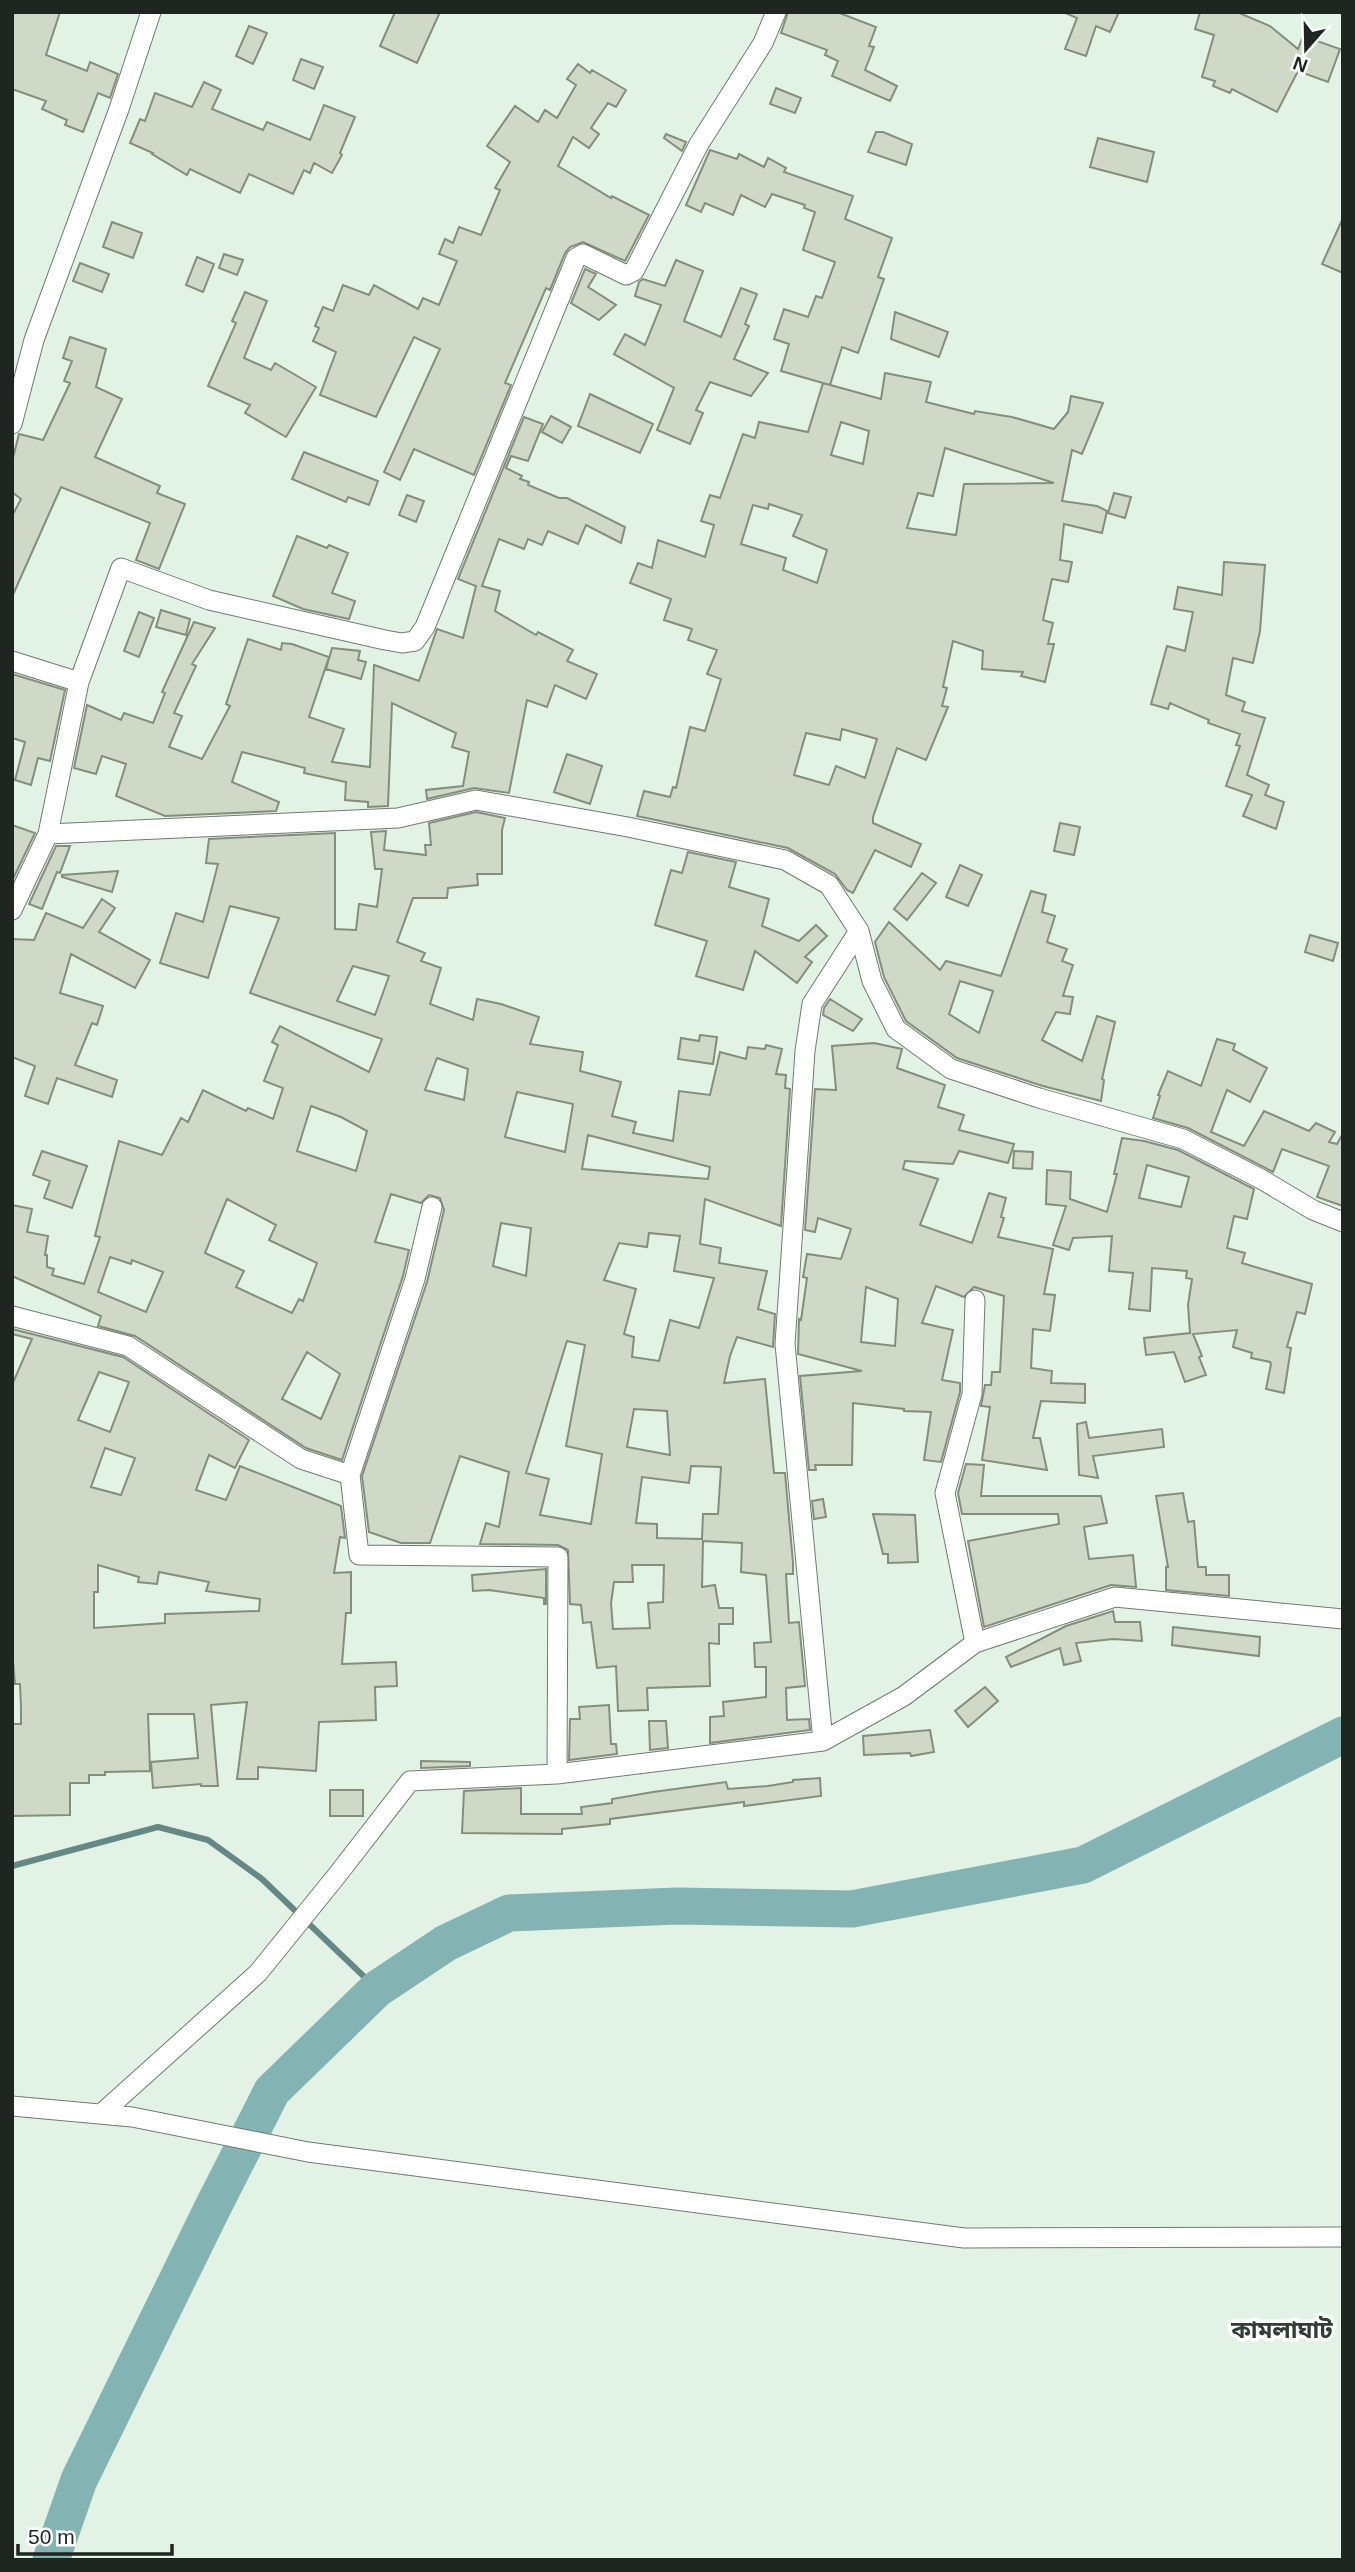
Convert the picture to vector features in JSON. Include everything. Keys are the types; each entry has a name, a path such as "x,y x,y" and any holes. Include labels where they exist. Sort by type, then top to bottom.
{"street":[{"path":"12,424 34,340 120,108 151,12"},
{"path":"12,911 48,834 79,682 121,568 209,600 385,640 402,643 415,641 425,627 576,258 583,254 626,275 634,271 699,144 763,43 776,12"},
{"path":"12,661 79,682"},
{"path":"48,834 398,818 476,800 628,827 785,860 829,885 859,931 872,981 896,1029 951,1069 1039,1098 1183,1139 1261,1179 1313,1210 1343,1222"},
{"path":"823,1741 785,1344 805,1051 812,1004 859,931"},
{"path":"432,1207 415,1279 350,1475 359,1555 558,1558 557,1774"},
{"path":"975,1300 972,1394 945,1493 975,1643"},
{"path":"12,1316 128,1346 302,1459 350,1475"},
{"path":"101,2114 258,1973 410,1781 557,1774 823,1741 904,1696 975,1643 1115,1597 1343,1619"},
{"path":"12,2106 132,2117 308,2152 964,2238 1343,2237"}],"building":[{"path":"12,12 60,12 46,55 87,71 90,62 118,74 110,98 98,93 83,132 65,125 67,120 42,109 46,101 12,89"},
{"path":"395,12 440,12 417,63 380,46"},
{"path":"788,12 837,12 876,27 869,46 874,47 865,70 897,86 890,101 832,76 838,61 825,55 827,50 781,33"},
{"path":"1063,12 1119,12 1110,32 1096,26 1086,56 1065,49 1077,18"},
{"path":"1200,12 1237,12 1270,26 1298,49 1303,36 1340,49 1328,82 1298,71 1277,112 1232,89 1230,93 1213,86 1215,81 1202,77 1214,35 1195,29"},
{"path":"249,26 267,33 253,64 236,56"},
{"path":"301,59 323,67 314,89 293,80"},
{"path":"578,64 590,73 592,70 626,90 616,107 608,103 591,128 599,134 589,148 573,137 558,166 611,198 612,196 649,215 625,261 583,242 570,247 565,253 550,290 546,288 505,383 511,385 474,475 414,449 400,480 384,472 440,349 414,337 376,417 320,395 336,352 313,341 319,328 315,326 323,307 333,311 343,285 369,295 374,285 418,309 423,298 439,305 457,261 439,254 445,239 453,243 459,227 481,235 500,190 495,188 510,162 487,146 515,106 538,122 545,110 557,118 576,85 567,79"},
{"path":"204,82 221,90 212,109 263,130 267,122 310,140 324,105 355,117 340,153 342,155 332,173 314,163 310,173 304,170 293,194 249,174 240,193 190,169 187,175 153,153 130,143 140,119 145,121 155,93 192,107"},
{"path":"776,88 801,98 795,113 770,104"},
{"path":"876,132 883,132 912,144 906,165 868,152"},
{"path":"666,134 686,142 682,151 664,138"},
{"path":"1098,138 1154,152 1147,182 1090,167"},
{"path":"710,150 737,159 739,154 764,167 768,158 786,168 784,172 853,196 845,219 892,238 878,277 884,279 858,353 842,347 830,385 781,371 789,344 774,339 784,309 808,317 816,296 822,298 835,262 803,250 815,212 804,208 805,205 772,194 765,207 741,195 733,215 705,203 701,212 686,205"},
{"path":"1343,218 1343,273 1322,264"},
{"path":"112,222 142,233 133,258 103,247"},
{"path":"224,254 243,260 237,275 219,268"},
{"path":"197,257 214,264 203,292 186,285"},
{"path":"676,260 703,271 684,321 721,337 741,288 757,294 745,324 749,326 734,359 768,373 751,396 710,382 696,410 703,413 690,444 657,430 674,388 614,354 625,334 645,345 661,305 635,296 639,282 643,279 665,286"},
{"path":"80,263 109,274 102,292 73,281"},
{"path":"585,269 596,274 588,287 616,305 599,320 571,303"},
{"path":"245,292 267,301 244,358 271,370 275,363 316,387 286,437 245,413 250,405 208,386 236,323 232,321"},
{"path":"895,312 948,332 939,357 891,339"},
{"path":"70,337 106,349 96,387 122,399 95,457 160,486 157,493 185,504 159,569 136,560 150,523 61,487 12,597 12,516 21,499 12,492 12,462 19,434 43,440 70,383 64,381 72,361 63,358"},
{"path":"885,373 931,382 926,402 974,414 975,411 1012,417 1054,429 1068,412 1071,396 1103,403 1082,454 1072,450 1062,501 1097,506 1107,511 1102,533 1064,524 1060,560 1072,562 1068,582 1052,579 1043,620 1053,623 1048,644 1054,644 1045,682 1021,676 1023,672 982,669 983,651 953,641 943,687 947,688 942,706 948,707 926,760 897,748 873,817 873,823 921,844 911,867 875,850 853,893 847,890 835,874 788,848 637,816 644,791 670,797 673,787 676,788 690,727 705,731 721,679 707,674 717,650 688,640 692,629 664,620 671,599 630,583 638,563 652,568 658,540 705,557 714,525 701,521 710,495 720,498 743,434 755,438 759,422 808,432 823,383 881,399","holes":["841,422 869,431 863,464 831,455","945,448 1054,483 964,484 956,535 907,528 918,493 933,496","769,504 802,515 793,536 827,550 817,583 783,570 786,558 741,544 753,505 768,509","842,729 877,739 865,778 836,766 829,785 794,775 806,733 840,740"]},
{"path":"590,394 653,424 640,453 578,426"},
{"path":"551,416 571,427 562,443 542,432"},
{"path":"524,417 543,424 528,461 511,456 506,468 522,476 520,479 529,482 528,485 559,498 567,498 625,527 621,543 586,525 578,544 548,531 542,545 528,539 524,549 499,539 482,586 500,591 495,611 536,635 538,632 573,650 567,661 597,674 586,699 555,685 547,707 527,700 509,793 474,788 427,799 426,790 463,786 469,752 452,747 456,733 392,703 388,806 368,807 368,802 345,800 346,782 304,773 305,768 242,752 232,782 279,802 276,811 165,816 116,796 126,764 102,756 96,774 74,768 87,705 121,720 124,713 153,723 165,693 162,692 194,622 215,628 192,664 196,666 174,713 182,716 169,747 202,759 230,706 226,704 248,639 281,650 282,643 292,644 329,657 309,717 344,729 332,762 370,767 374,665 419,681 437,629 463,638 476,586 458,579"},
{"path":"304,452 378,481 369,505 348,497 346,502 292,479"},
{"path":"1114,493 1131,497 1125,518 1108,513"},
{"path":"407,495 424,501 416,522 399,515"},
{"path":"297,536 348,553 332,593 355,601 349,619 303,609 273,596"},
{"path":"1224,562 1265,565 1260,631 1253,663 1233,658 1226,695 1245,702 1242,711 1265,718 1247,775 1269,785 1265,795 1284,802 1276,829 1243,816 1252,795 1226,786 1240,746 1236,745 1240,734 1208,723 1209,720 1170,703 1168,709 1151,704 1167,646 1185,651 1193,612 1174,609 1178,587 1222,595"},
{"path":"161,610 190,619 186,635 156,627"},
{"path":"139,612 154,618 139,657 124,651"},
{"path":"332,648 360,651 358,660 366,662 361,679 326,669"},
{"path":"12,674 65,690 50,761 38,758 31,785 15,780 25,742 12,738"},
{"path":"567,754 602,766 590,804 554,792"},
{"path":"476,812 505,818 502,830 502,874 477,874 478,885 448,888 447,898 413,898 397,942 425,953 421,961 441,968 430,1004 473,1020 477,999 539,1017 530,1044 583,1052 580,1071 621,1082 612,1116 636,1122 633,1133 673,1141 679,1091 710,1095 720,1052 746,1059 748,1047 765,1049 766,1045 782,1049 776,1074 786,1075 785,1088 790,1089 781,1226 705,1199 700,1244 721,1248 719,1263 767,1271 758,1309 775,1314 773,1347 737,1337 724,1383 765,1379 774,1473 785,1473 793,1563 793,1574 786,1574 789,1623 799,1622 805,1686 786,1688 787,1720 809,1719 810,1730 710,1743 710,1717 724,1716 723,1702 766,1697 766,1667 755,1667 754,1643 771,1642 766,1575 741,1572 742,1543 703,1541 702,1587 715,1585 719,1608 733,1608 733,1624 719,1624 719,1644 709,1643 710,1686 647,1688 648,1710 618,1711 616,1666 597,1668 591,1622 583,1623 581,1605 570,1604 568,1550 558,1545 480,1544 486,1523 499,1527 509,1472 460,1456 430,1543 401,1543 369,1532 362,1476 427,1282 444,1210 440,1198 429,1195 421,1203 391,1194 375,1242 409,1250 403,1276 342,1460 306,1448 135,1336 98,1326 101,1316 12,1276 12,1205 32,1209 27,1232 48,1236 45,1255 47,1267 54,1269 52,1275 84,1284 100,1237 95,1236 119,1141 162,1155 181,1118 188,1122 203,1090 246,1111 248,1108 273,1119 283,1088 264,1081 278,1045 272,1042 280,1026 369,1072 382,1039 250,993 279,918 230,906 208,978 160,963 176,913 203,922 218,864 206,863 209,839 335,833 335,929 356,930 359,904 377,907 382,869 375,869 371,832 386,831 384,850 426,855 425,845 431,845 429,823","holes":["353,966 389,976 375,1015 337,1001","437,1058 468,1069 464,1100 425,1090","517,1092 573,1104 565,1152 505,1137","311,1106 341,1117 367,1131 356,1171 297,1151","588,1135 710,1167 708,1179 582,1169","227,1199 276,1225 269,1240 317,1263 303,1301 299,1299 292,1313 236,1287 244,1271 205,1253","501,1223 531,1228 526,1276 493,1266","649,1233 680,1236 674,1271 714,1278 699,1328 670,1320 659,1361 632,1357 634,1337 624,1334 636,1289 604,1280 619,1243 647,1247","110,1257 131,1264 132,1260 163,1272 146,1312 98,1292","567,1341 585,1345 566,1446 602,1454 591,1524 540,1515 549,1479 526,1473","307,1352 340,1374 321,1419 282,1399","634,1409 667,1411 670,1455 627,1447","691,1466 721,1467 718,1514 703,1514 702,1539 657,1538 657,1524 636,1523 642,1477 689,1483","632,1565 664,1565 663,1602 648,1603 650,1628 613,1629 611,1603 614,1582 633,1582"]},
{"path":"1060,823 1080,827 1074,855 1054,851"},
{"path":"12,825 35,833 12,881"},
{"path":"56,846 70,846 42,909 29,904"},
{"path":"688,852 736,862 729,887 769,899 762,926 799,941 816,925 827,936 805,957 812,962 797,983 755,951 743,990 696,976 707,941 655,925 671,870 682,873"},
{"path":"960,865 982,875 968,906 946,897"},
{"path":"118,871 112,892 62,877 62,875"},
{"path":"922,873 936,883 907,920 894,909"},
{"path":"1031,891 1046,895 1042,912 1055,916 1047,942 1067,949 1062,961 1073,965 1063,996 1073,997 1070,1014 1056,1012 1042,1040 1082,1061 1097,1016 1115,1022 1102,1079 1101,1101 1043,1086 957,1058 906,1021 884,977 875,942 889,922 940,970 946,961 1001,976","holes":["960,981 993,991 979,1033 949,1014"]},
{"path":"102,899 115,908 99,932 150,960 135,988 71,954 60,993 103,1006 97,1025 92,1023 75,1065 117,1080 112,1097 57,1078 48,1104 25,1096 35,1066 12,1057 12,939 34,940 46,913 83,928"},
{"path":"1310,935 1338,943 1333,961 1305,952"},
{"path":"830,999 862,1019 853,1031 823,1015"},
{"path":"700,1035 717,1037 713,1064 678,1059 681,1038 699,1041"},
{"path":"1217,1039 1235,1044 1233,1050 1267,1068 1250,1102 1227,1090 1211,1132 1244,1146 1264,1111 1309,1131 1316,1123 1335,1132 1329,1142 1337,1144 1343,1133 1343,1206 1317,1197 1329,1166 1282,1149 1273,1172 1188,1128 1153,1118 1160,1096 1158,1095 1168,1071 1201,1086"},
{"path":"874,1043 902,1049 897,1068 945,1085 938,1107 964,1115 959,1130 1014,1144 1008,1163 959,1151 953,1164 905,1161 903,1169 938,1179 920,1225 972,1243 989,1193 1006,1198 998,1237 1053,1249 1044,1294 1055,1295 1050,1331 1033,1329 1031,1368 1052,1371 1051,1383 1085,1384 1085,1403 1041,1401 1033,1438 1040,1438 1047,1470 982,1460 990,1407 981,1406 985,1385 991,1385 992,1372 1000,1372 1004,1296 974,1287 964,1297 936,1286 922,1323 953,1330 942,1380 960,1383 960,1392 941,1462 924,1460 931,1412 904,1411 853,1403 852,1465 815,1465 816,1470 809,1470 800,1376 862,1371 798,1354 799,1319 801,1320 807,1278 803,1277 807,1254 841,1259 851,1229 818,1218 815,1232 805,1230 815,1089 836,1090 832,1046","holes":["866,1287 898,1299 895,1346 861,1342"]},
{"path":"1122,1138 1178,1150 1254,1189 1247,1219 1234,1216 1227,1248 1245,1253 1242,1263 1312,1284 1305,1314 1297,1312 1287,1347 1291,1348 1284,1393 1266,1389 1270,1362 1251,1358 1252,1353 1233,1347 1237,1330 1193,1334 1206,1375 1185,1382 1174,1352 1146,1355 1144,1338 1190,1333 1188,1305 1192,1279 1186,1278 1187,1271 1152,1268 1150,1311 1129,1309 1133,1273 1109,1271 1112,1236 1073,1238 1069,1250 1053,1245 1066,1206 1046,1204 1047,1170 1071,1172 1070,1199 1107,1212 1117,1174 1114,1174","holes":["1147,1165 1189,1177 1181,1207 1139,1198"]},
{"path":"42,1151 87,1166 72,1208 44,1198 50,1181 33,1175"},
{"path":"1014,1151 1033,1152 1032,1169 1013,1168"},
{"path":"12,1329 123,1357 249,1440 235,1468 209,1455 196,1490 226,1500 240,1466 341,1506 345,1538 340,1537 334,1573 351,1572 351,1613 346,1613 342,1664 396,1662 397,1686 375,1687 376,1720 319,1722 316,1771 258,1767 258,1779 237,1779 247,1702 211,1705 218,1786 201,1784 153,1788 151,1762 198,1758 194,1714 148,1714 150,1771 105,1772 105,1775 89,1775 89,1783 70,1783 70,1815 12,1816 12,1724 21,1724 21,1707 20,1684 15,1684 12,1649 12,1385 32,1339 12,1334","holes":["99,1372 129,1382 110,1432 78,1420","105,1448 135,1458 121,1495 91,1487","98,1565 139,1577 138,1582 157,1584 159,1572 209,1582 206,1591 260,1599 259,1611 165,1614 165,1623 94,1628 94,1592 98,1592"]},
{"path":"1086,1422 1089,1438 1162,1429 1164,1447 1093,1456 1098,1478 1079,1475 1077,1424"},
{"path":"966,1464 984,1465 981,1496 1101,1496 1107,1523 1084,1527 1089,1559 1133,1555 1136,1587 1111,1585 984,1627 968,1541 1059,1524 1058,1514 962,1514 958,1493"},
{"path":"1183,1493 1188,1522 1194,1521 1198,1567 1206,1567 1206,1575 1229,1575 1229,1596 1166,1590 1168,1567 1156,1496"},
{"path":"823,1499 826,1517 814,1519 812,1501"},
{"path":"873,1514 915,1515 918,1562 888,1563 888,1554 883,1554"},
{"path":"546,1569 546,1604 544,1598 489,1590 473,1591 472,1575"},
{"path":"1113,1611 1115,1622 1140,1622 1142,1641 1113,1639 1076,1643 1081,1661 1064,1665 1060,1648 1011,1667 1006,1657 1066,1626"},
{"path":"1173,1627 1260,1637 1259,1656 1172,1645"},
{"path":"985,1687 998,1701 968,1727 955,1711"},
{"path":"609,1705 611,1744 616,1744 617,1754 569,1760 570,1719 580,1719 579,1707"},
{"path":"649,1721 666,1721 668,1748 650,1750"},
{"path":"930,1730 934,1752 911,1756 910,1753 864,1755 863,1736"},
{"path":"421,1761 470,1762 470,1766 421,1768"},
{"path":"820,1778 821,1796 744,1806 744,1802 610,1819 610,1824 562,1829 562,1834 462,1833 464,1791 521,1788 521,1814 582,1814 581,1807 612,1803 612,1799 653,1792 726,1782 728,1789"},
{"path":"330,1790 363,1790 363,1816 330,1816"}],"waterway":[{"path":"51,2560 79,2480 272,2091 377,1989 446,1943 509,1913 677,1906 852,1909 1083,1865 1343,1735"},
{"path":"12,1866 158,1827 208,1840 262,1879 377,1989"}],"district":[{"name":"কামলাঘাট","path":"1282,2329"}]}
